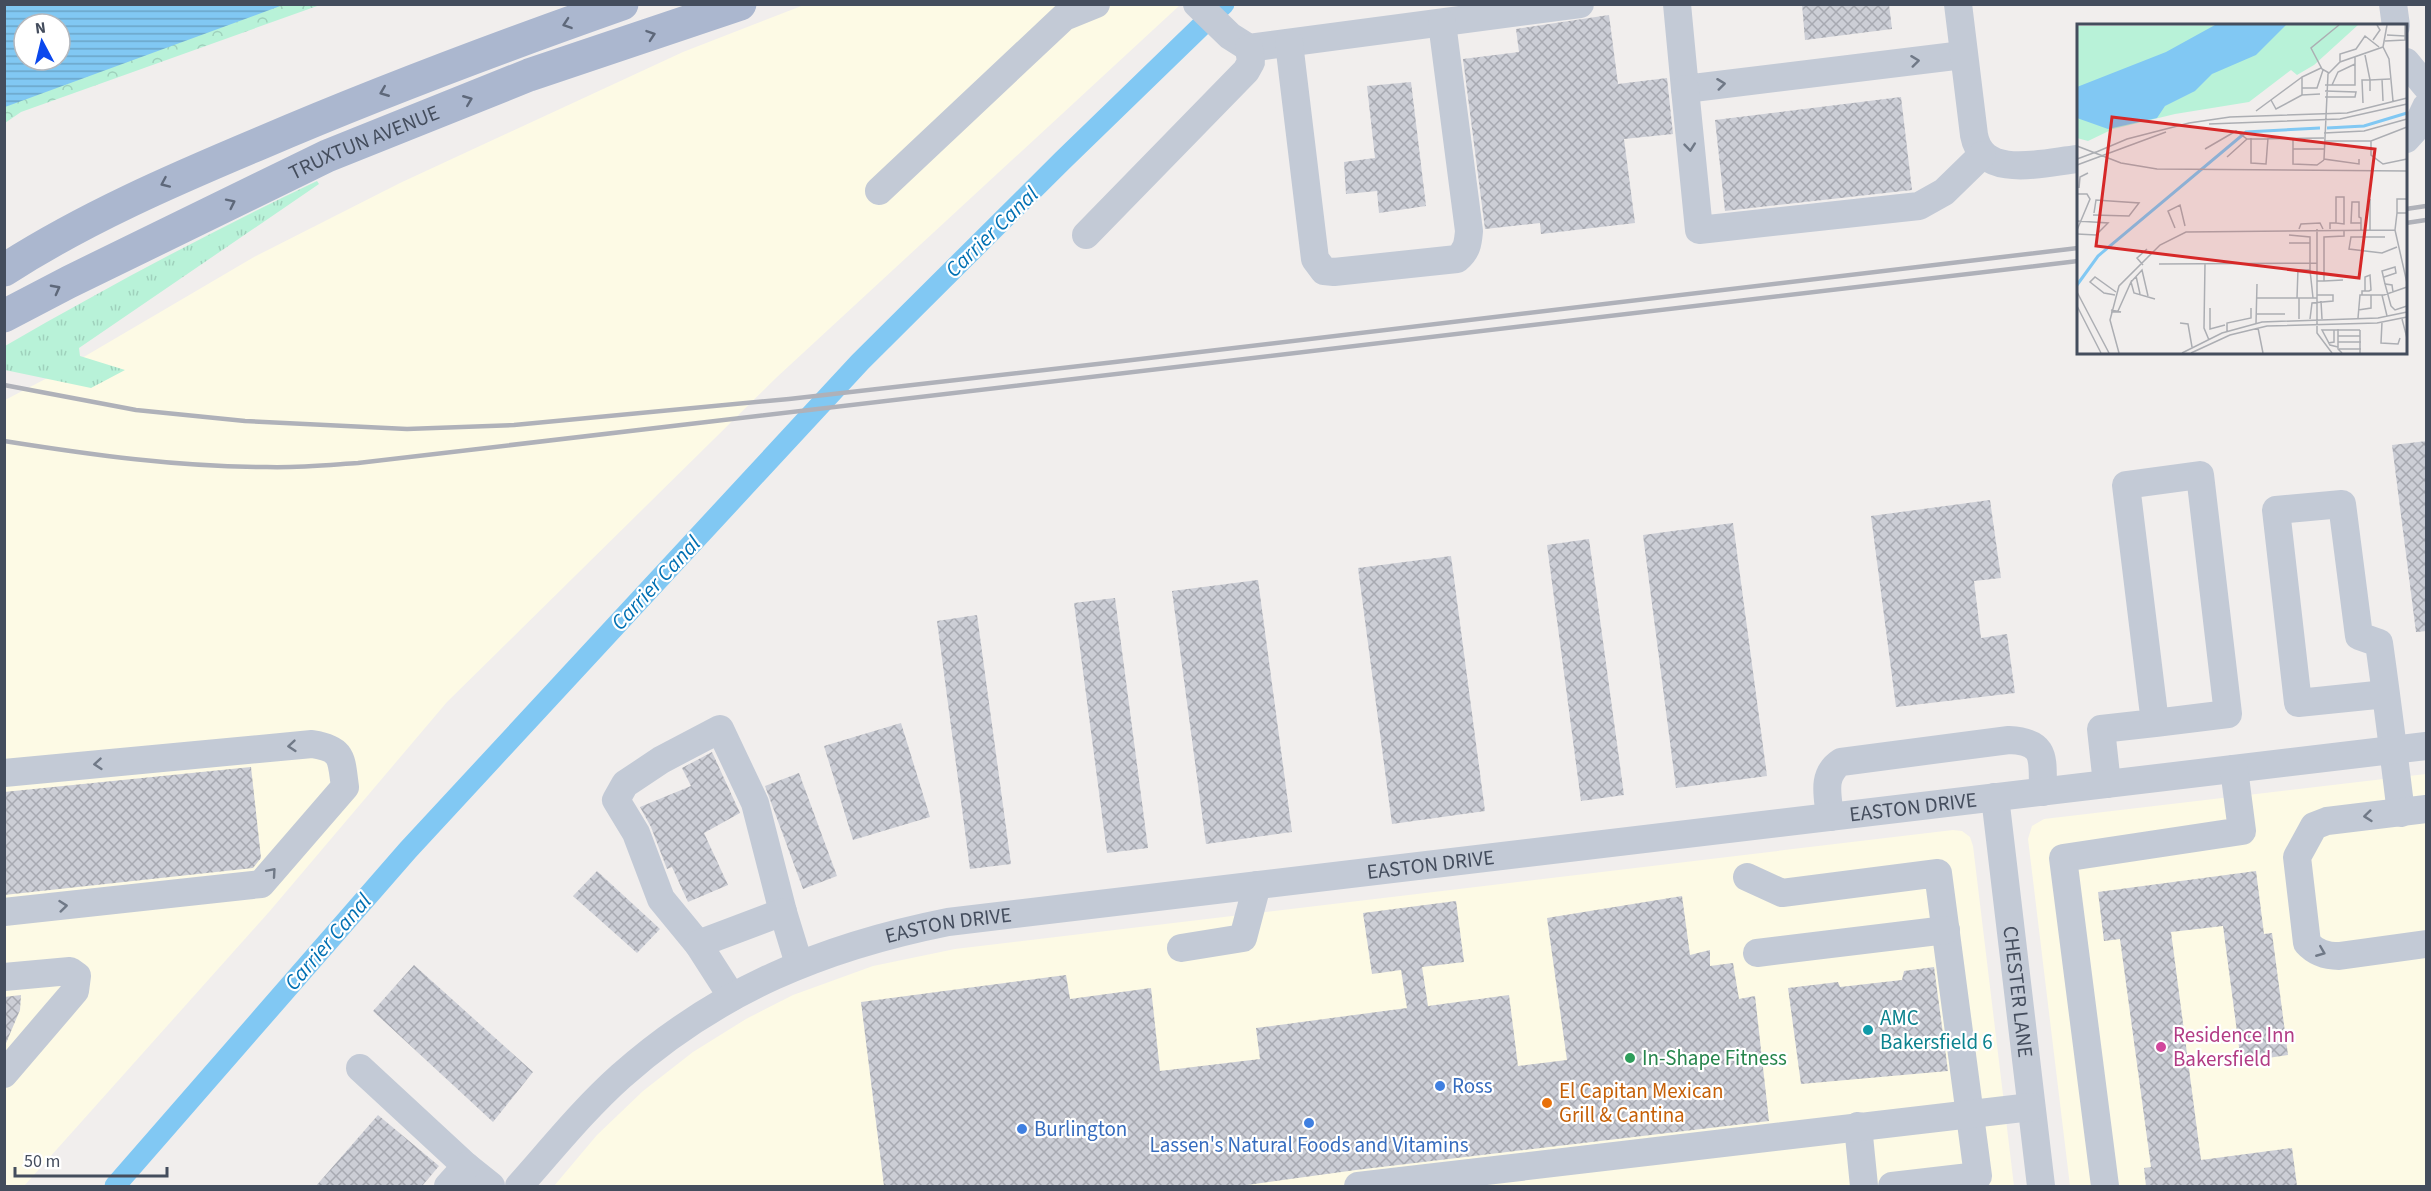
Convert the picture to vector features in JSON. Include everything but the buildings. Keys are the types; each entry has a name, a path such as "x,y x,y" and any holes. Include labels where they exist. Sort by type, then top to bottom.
{"main road":[{"name":"TRUXTUN AVENUE","path":"4,270 46,243 161,185 403,84 622,4"},
{"name":"TRUXTUN AVENUE","path":"4,316 327,156 529,75 740,4"}],"street":[{"path":"879,191 1064,18 1096,4"},
{"path":"1086,235 1246,71 1251,62 1240,42 1197,4"},
{"path":"1240,42 1289,43 1580,4"},
{"path":"1677,4 1699,230 1919,207 1944,192 1982,155"},
{"path":"1958,4 1976,147 1982,155 2005,165 2077,159"},
{"path":"2393,4 2396,24"},
{"path":"1289,43 1315,259 1319,266 1324,271 1334,272 1456,258 1464,254 1469,231 1442,23"},
{"path":"1685,89 1964,55"},
{"path":"2407,63 2427,86"},
{"path":"2407,138 2416,128 2427,107"},
{"path":"2107,784 2101,729 2155,723 2228,714 2200,475 2126,485 2155,723"},
{"path":"2386,694 2298,703 2276,510 2342,504 2360,636 2379,643 2386,694 2393,751 2414,811 2327,821 2314,826 2297,857 2307,943 2313,950 2328,956 2427,944"},
{"path":"732,997 698,944 661,899 636,833 616,800 625,784 661,760 720,729 755,804 799,964"},
{"path":"1830,817 1826,783 1831,768 1841,762 2009,740 2027,741 2035,746 2042,756 2043,792"},
{"path":"4,773 312,744 331,747 342,760 345,787 261,884 4,912"},
{"name":"EASTON DRIVE","path":"519,1186 581,1115 621,1076 701,1016 732,997 799,964 872,939 948,922 2427,746"},
{"path":"2104,1186 2063,858 2242,831 2234,769"},
{"name":"CHESTER LANE","path":"1995,797 2041,1186"},
{"path":"1747,877 1782,893 1938,873 1978,1181 1892,1186"},
{"path":"1181,948 1243,938 1257,885"},
{"path":"698,944 783,912"},
{"path":"1757,953 1946,930"},
{"path":"4,977 70,971 77,976 75,991 4,1074"},
{"path":"360,1068 457,1176 491,1186"},
{"path":"1358,1186 1970,1112 2031,1107"},
{"path":"1858,1126 1864,1186"}],"shaded area":[{"path":"804,5 1180,5 777,377 447,702 269,912 24,1186 5,1186 5,400 53,375 254,257 400,183 683,52"},
{"path":"2426,774 2426,1186 2070,1186 2028,839 2032,826 2044,819"},
{"path":"1953,830 1962,831 1970,837 1973,846 2014,1186 554,1186 597,1135 643,1091 693,1052 746,1019 793,995 873,966 955,949"}],"green space":[{"path":"5,5 320,5 21,112 5,123"},
{"path":"317,181 319,184 79,348 80,356 125,370 91,388 5,370 5,346 159,260"}],"water":[{"path":"5,4 283,5 5,107"}],"waterway":[{"name":"Carrier Canal","path":"115,1186 408,850 860,362 1224,4"}],"railway":[{"path":"2407,209 2426,206"},
{"path":"2407,223 2426,220"},
{"path":"4,385 136,410 245,421 407,429 514,425 789,399 2077,248"},
{"path":"4,441 103,455 201,465 290,467 358,463 2077,261"}],"place":[{"name":"AMC Bakersfield 6","path":"1868,1030"},
{"name":"Residence Inn Bakersfield","path":"2161,1047"},
{"name":"In-Shape Fitness","path":"1630,1058"},
{"name":"Ross","path":"1440,1086"},
{"name":"El Capitan Mexican Grill & Cantina","path":"1547,1103"},
{"name":"Lassen's Natural Foods and Vitamins","path":"1309,1123"},
{"name":"Burlington","path":"1022,1129"}]}
